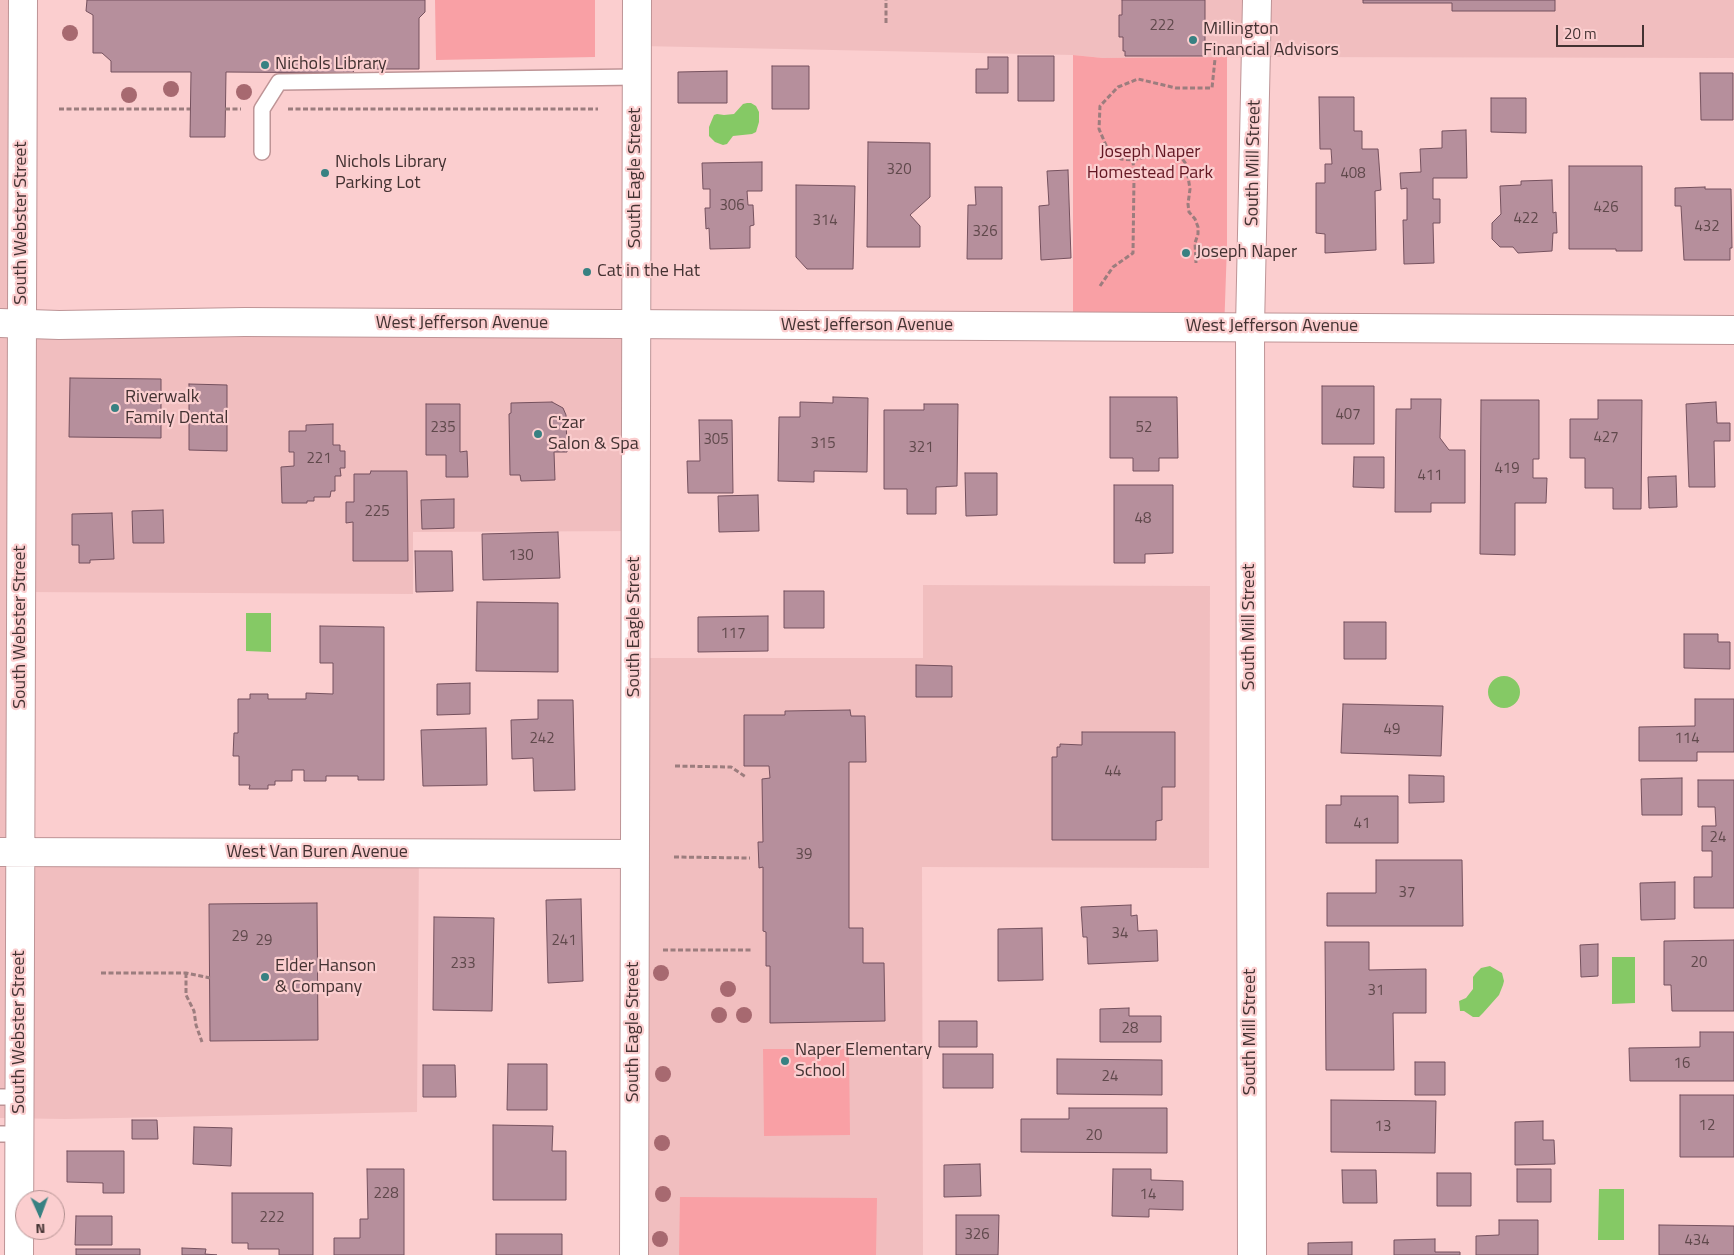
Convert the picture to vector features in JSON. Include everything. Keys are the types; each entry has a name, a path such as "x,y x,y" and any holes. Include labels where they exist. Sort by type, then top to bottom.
{"street":[{"name":"South Webster Street","path":"19,1255 10,1134 11,323 23,0"},
{"name":"South Eagle Street","path":"634,1255 637,0"},
{"name":"South Mill Street","path":"1252,1255 1250,328 1258,0"},
{"name":"West Jefferson Avenue","path":"11,323 59,325 245,322 1734,330"},
{"name":"West Van Buren Avenue","path":"10,852 634,854"}],"lane":[{"path":"262,152 262,109 279,82 636,77"}],"path":[{"path":"886,0 886,23"},
{"path":"1196,263 1194,242 1198,234 1198,227 1188,204 1190,189 1186,164 1181,157 1174,154 1164,153 1133,160 1122,159 1108,150 1099,129 1100,106 1118,87 1138,79 1176,88 1212,88 1215,59"},
{"path":"59,109 190,109"},
{"path":"282,109 598,110"},
{"path":"1100,286 1113,267 1133,253 1133,160"},
{"path":"675,766 731,768 746,777"},
{"path":"674,857 750,858"},
{"path":"659,950 752,950"},
{"path":"101,974 186,974 210,978"},
{"path":"186,974 186,995 194,1010 196,1025 202,1042"}],"shaded area":[{"path":"0,0 15,0 22,327 642,330 643,531 413,532 413,594 22,592 20,853 419,846 417,1112 65,1119 0,1118"},
{"path":"641,0 1734,0 1734,58 1103,58 1073,55 641,46"},
{"path":"747,103 756,106 759,112 756,132 733,136 727,144 723,145 715,142 709,136 709,127 714,115 734,114 743,104"},
{"name":"Naper Elementary School","path":"923,585 1210,586 1209,868 922,867 923,1255 648,1255 649,658 923,658"},
{"path":"246,613 271,613 271,652 246,651"},
{"path":"1504,676 1516,680 1520,692 1516,704 1504,708 1492,704 1488,692 1492,680"},
{"path":"1612,957 1635,957 1635,1003 1612,1004"},
{"path":"1490,966 1502,973 1504,981 1499,995 1479,1017 1473,1017 1464,1011 1460,1011 1459,1001 1466,998 1473,989 1473,977 1481,968"},
{"path":"1599,1189 1624,1189 1624,1240 1598,1240"}],"green space":[{"path":"435,0 595,0 595,57 436,60"},
{"name":"Joseph Naper Homestead Park","path":"1073,55 1103,58 1227,57 1227,245 1224,332 1073,331"},
{"path":"763,1049 849,1049 850,1135 764,1136"},
{"path":"680,1197 877,1198 876,1255 679,1255"}],"building":[{"name":"Nichols Library","path":"87,0 425,0 425,12 419,18 419,69 354,69 353,73 226,72 225,137 190,137 191,72 111,72 111,61 102,53 93,53 93,15 86,11"},
{"path":"1122,0 1205,0 1205,56 1125,56 1123,37 1119,37 1119,15 1122,15"},
{"path":"1363,0 1555,0 1555,11 1452,11 1452,3 1363,3"},
{"path":"1018,56 1054,56 1054,101 1018,101"},
{"path":"988,57 1008,57 1008,93 976,93 976,69 988,69"},
{"path":"772,66 809,66 809,109 772,109"},
{"path":"727,71 727,103 678,103 678,72"},
{"path":"1700,73 1733,73 1733,120 1701,120"},
{"path":"1319,97 1354,97 1354,131 1362,131 1362,149 1378,149 1381,190 1375,191 1376,250 1325,253 1325,234 1316,233 1316,183 1325,183 1325,164 1332,164 1331,149 1320,149"},
{"path":"1491,98 1526,98 1526,133 1491,132"},
{"path":"1466,130 1467,178 1433,178 1433,199 1440,199 1440,223 1433,223 1434,263 1404,264 1403,220 1407,220 1407,188 1401,189 1400,173 1421,172 1420,149 1442,148 1442,131"},
{"path":"868,142 930,143 930,197 910,215 920,226 920,247 867,247"},
{"path":"762,162 762,191 747,191 748,205 753,205 754,225 750,226 750,248 710,249 709,228 706,229 705,208 710,208 710,189 703,189 702,163"},
{"path":"1569,166 1642,166 1642,251 1569,249"},
{"path":"1068,170 1071,258 1041,260 1039,206 1049,205 1047,171"},
{"path":"1552,180 1553,213 1556,212 1557,233 1553,233 1552,251 1518,253 1513,247 1500,247 1492,239 1492,223 1501,214 1500,186 1521,185 1521,181"},
{"path":"796,185 855,186 853,269 807,269 796,257"},
{"path":"975,187 1002,187 1002,259 967,259 968,205 976,205"},
{"path":"1705,187 1705,189 1731,189 1732,248 1730,248 1730,260 1684,260 1681,206 1675,206 1675,188"},
{"name":"Riverwalk Family Dental","path":"70,378 161,379 161,438 69,437"},
{"path":"189,384 227,385 227,451 189,450"},
{"path":"1322,386 1374,386 1374,444 1322,444"},
{"path":"833,397 868,398 867,472 814,471 814,482 778,481 779,417 800,417 800,402 833,403"},
{"path":"1110,397 1177,397 1178,458 1159,458 1159,471 1133,471 1133,458 1110,458"},
{"path":"1411,399 1441,399 1440,438 1449,450 1465,450 1465,503 1431,503 1431,512 1395,512 1396,409 1411,409"},
{"path":"1481,400 1539,400 1539,459 1533,459 1533,478 1547,478 1546,503 1515,503 1515,555 1480,554"},
{"path":"1598,400 1642,400 1641,509 1613,509 1613,488 1585,488 1585,458 1570,458 1570,419 1598,419"},
{"name":"C'zar Salon & Spa","path":"552,402 563,408 566,415 567,452 554,452 555,480 521,481 520,475 510,475 509,414 511,413 511,403"},
{"path":"1716,402 1717,423 1730,423 1730,441 1714,441 1715,487 1689,487 1686,404"},
{"path":"426,404 460,404 460,452 467,451 468,477 446,477 446,455 426,455"},
{"path":"924,404 958,404 957,486 936,487 936,514 907,514 907,489 884,489 884,410 924,410"},
{"path":"699,420 732,420 733,493 688,493 687,461 700,461"},
{"path":"333,424 333,445 340,445 340,451 345,451 345,468 340,468 341,476 335,476 335,491 331,491 330,497 314,497 314,501 307,501 307,503 282,503 281,467 294,466 294,452 289,452 289,431 306,431 306,425"},
{"path":"1354,457 1384,457 1384,488 1353,487"},
{"path":"371,471 407,471 408,561 353,561 353,522 346,523 346,502 354,502 354,474 370,474"},
{"path":"965,473 997,473 997,515 966,516"},
{"path":"1676,476 1677,507 1649,508 1648,477"},
{"path":"1114,485 1173,485 1173,553 1145,554 1145,563 1114,563"},
{"path":"758,495 759,531 719,532 718,496"},
{"path":"454,499 454,528 422,529 421,500"},
{"path":"163,510 164,543 133,543 132,511"},
{"path":"112,513 114,559 90,560 90,563 79,563 79,545 72,545 72,514"},
{"path":"558,532 560,578 483,580 482,534"},
{"path":"415,551 452,551 453,591 416,592"},
{"path":"784,591 824,591 824,628 784,628"},
{"path":"477,602 558,603 558,672 476,671"},
{"path":"768,616 768,651 698,652 698,617"},
{"path":"1344,622 1386,622 1386,659 1344,659"},
{"path":"320,626 384,627 384,780 358,780 358,776 326,776 326,781 304,781 304,770 292,770 292,781 275,781 275,785 268,785 268,789 249,789 250,785 239,785 239,756 233,756 234,733 238,733 238,699 250,699 250,694 268,694 268,699 306,699 306,693 333,694 333,663 320,663"},
{"path":"1684,634 1718,634 1718,642 1730,642 1730,669 1684,668"},
{"path":"916,665 952,666 952,697 916,697"},
{"path":"470,683 470,714 437,715 437,684"},
{"path":"1695,699 1734,699 1734,752 1697,752 1697,761 1639,761 1639,727 1695,726"},
{"path":"538,700 573,700 575,790 534,791 533,758 512,759 511,720 538,719"},
{"path":"1343,704 1443,706 1441,756 1341,753"},
{"path":"850,710 851,716 865,716 866,762 849,762 849,928 863,928 863,963 884,963 885,1021 770,1023 770,966 766,966 766,932 763,931 763,867 759,868 758,842 763,842 762,779 770,778 769,766 744,766 744,715 785,715 785,711"},
{"path":"486,728 487,785 423,786 421,730"},
{"path":"1082,732 1175,732 1175,787 1162,787 1162,820 1156,821 1156,840 1052,840 1052,757 1057,757 1057,747 1060,747 1060,744 1082,745"},
{"path":"1409,775 1444,776 1444,802 1409,803"},
{"path":"1682,778 1682,815 1642,815 1641,779"},
{"path":"1698,780 1734,780 1734,908 1694,908 1694,877 1712,877 1712,851 1702,851 1702,826 1716,826 1715,807 1698,807"},
{"path":"1341,796 1398,796 1398,843 1326,843 1326,805 1341,805"},
{"path":"1376,860 1462,860 1463,926 1327,926 1327,893 1376,893"},
{"path":"1675,882 1675,919 1641,920 1640,883"},
{"path":"581,899 583,981 548,983 546,900"},
{"path":"317,903 318,1040 210,1041 209,904"},
{"path":"1131,905 1131,916 1137,915 1138,931 1157,930 1158,961 1088,964 1087,937 1083,937 1081,907"},
{"path":"434,917 494,918 492,1011 433,1010"},
{"path":"1042,928 1043,980 998,981 998,929"},
{"path":"1734,940 1734,1011 1672,1011 1671,985 1664,985 1664,941"},
{"path":"1325,942 1369,942 1369,970 1426,969 1426,1013 1393,1013 1394,1070 1326,1070"},
{"path":"1598,944 1598,976 1581,977 1580,945"},
{"path":"1129,1008 1129,1016 1161,1016 1161,1042 1100,1042 1100,1009"},
{"path":"939,1021 977,1021 977,1047 939,1047"},
{"path":"1700,1032 1734,1032 1734,1081 1630,1081 1629,1048 1700,1047"},
{"path":"943,1054 993,1054 993,1088 943,1088"},
{"path":"1057,1059 1162,1060 1162,1095 1057,1094"},
{"path":"1415,1062 1445,1062 1445,1095 1415,1095"},
{"path":"508,1064 547,1064 547,1110 507,1110"},
{"path":"423,1065 455,1065 456,1097 423,1097"},
{"path":"1680,1095 1734,1095 1734,1157 1680,1157"},
{"path":"1331,1100 1436,1101 1435,1153 1331,1152"},
{"path":"1069,1108 1167,1108 1167,1153 1021,1152 1021,1119 1069,1119"},
{"path":"132,1120 157,1120 158,1139 132,1139"},
{"path":"1543,1121 1543,1140 1554,1140 1555,1164 1515,1165 1515,1122"},
{"path":"493,1125 553,1126 552,1151 566,1151 566,1200 493,1200"},
{"path":"194,1127 232,1128 231,1166 193,1164"},
{"path":"67,1151 124,1151 124,1193 103,1193 103,1183 67,1182"},
{"path":"980,1164 981,1196 944,1197 944,1165"},
{"path":"367,1169 404,1169 404,1255 334,1255 334,1238 360,1238 360,1219 368,1219"},
{"path":"1113,1169 1151,1169 1151,1180 1183,1181 1183,1210 1149,1209 1149,1217 1112,1216"},
{"path":"1517,1169 1551,1169 1551,1202 1517,1202"},
{"path":"1342,1170 1376,1170 1377,1203 1343,1203"},
{"path":"1437,1173 1471,1173 1471,1206 1437,1206"},
{"path":"232,1193 313,1193 313,1255 279,1255 279,1249 248,1249 248,1243 232,1243"},
{"path":"956,1215 999,1215 998,1255 956,1255"},
{"path":"76,1216 112,1216 112,1245 75,1245"},
{"path":"1499,1220 1538,1220 1538,1255 1476,1255 1476,1236 1499,1235"},
{"path":"1659,1225 1734,1226 1734,1255 1659,1255"},
{"path":"496,1234 562,1234 562,1255 496,1255"},
{"path":"1435,1239 1435,1252 1460,1252 1460,1255 1394,1255 1394,1240"},
{"path":"1352,1242 1352,1255 1308,1255 1308,1243"},
{"path":"182,1248 206,1249 205,1254 217,1255 182,1255"},
{"path":"76,1249 140,1249 140,1255 76,1255"}],"place":[{"name":"Millington Financial Advisors","path":"1193,40"},
{"name":"Nichols Library","path":"265,65"},
{"name":"Nichols Library Parking Lot","path":"325,173"},
{"name":"Joseph Naper","path":"1186,253"},
{"name":"Cat in the Hat","path":"587,272"},
{"name":"Riverwalk Family Dental","path":"115,408"},
{"name":"C'zar Salon & Spa","path":"538,434"},
{"name":"Elder Hanson & Company","path":"265,977"},
{"name":"Naper Elementary School","path":"785,1061"}]}
